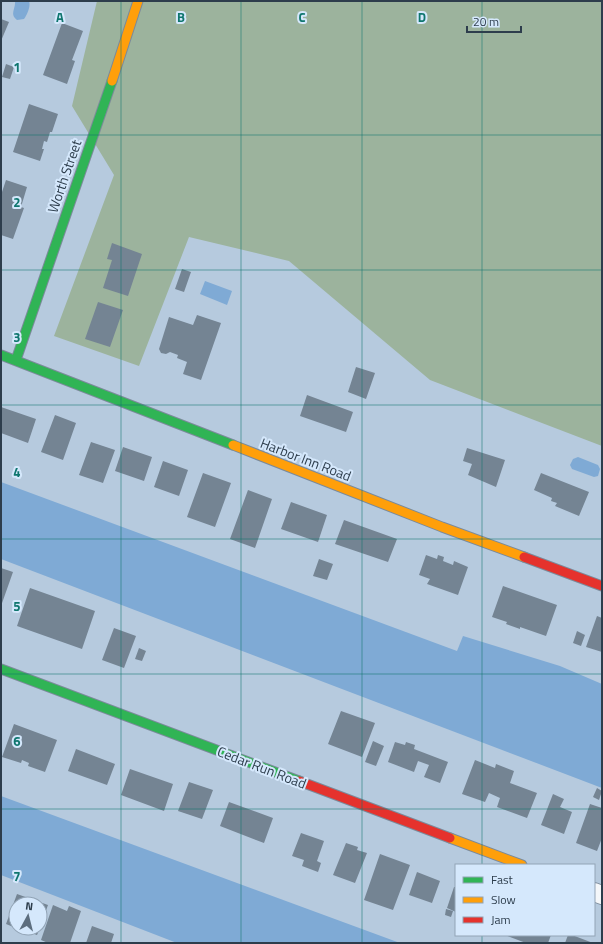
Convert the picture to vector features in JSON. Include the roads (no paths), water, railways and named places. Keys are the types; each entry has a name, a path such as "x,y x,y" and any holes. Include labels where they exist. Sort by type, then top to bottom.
{"street":[{"name":"Worth Street","path":"16,360 138,1"},
{"name":"Harbor Inn Road","path":"1,355 442,527 602,586"},
{"name":"Cedar Run Road","path":"1,669 519,864"}],"water":[{"path":"15,1 29,1 29,8 24,19 17,20 13,16"},
{"path":"205,281 232,291 227,305 200,294"},
{"path":"578,457 598,465 600,469 598,476 594,477 572,469 570,465 573,459"},
{"path":"1,482 457,651 463,636 560,666 602,684 602,788 1,559"},
{"path":"1,796 400,943 177,943 1,875"}]}
